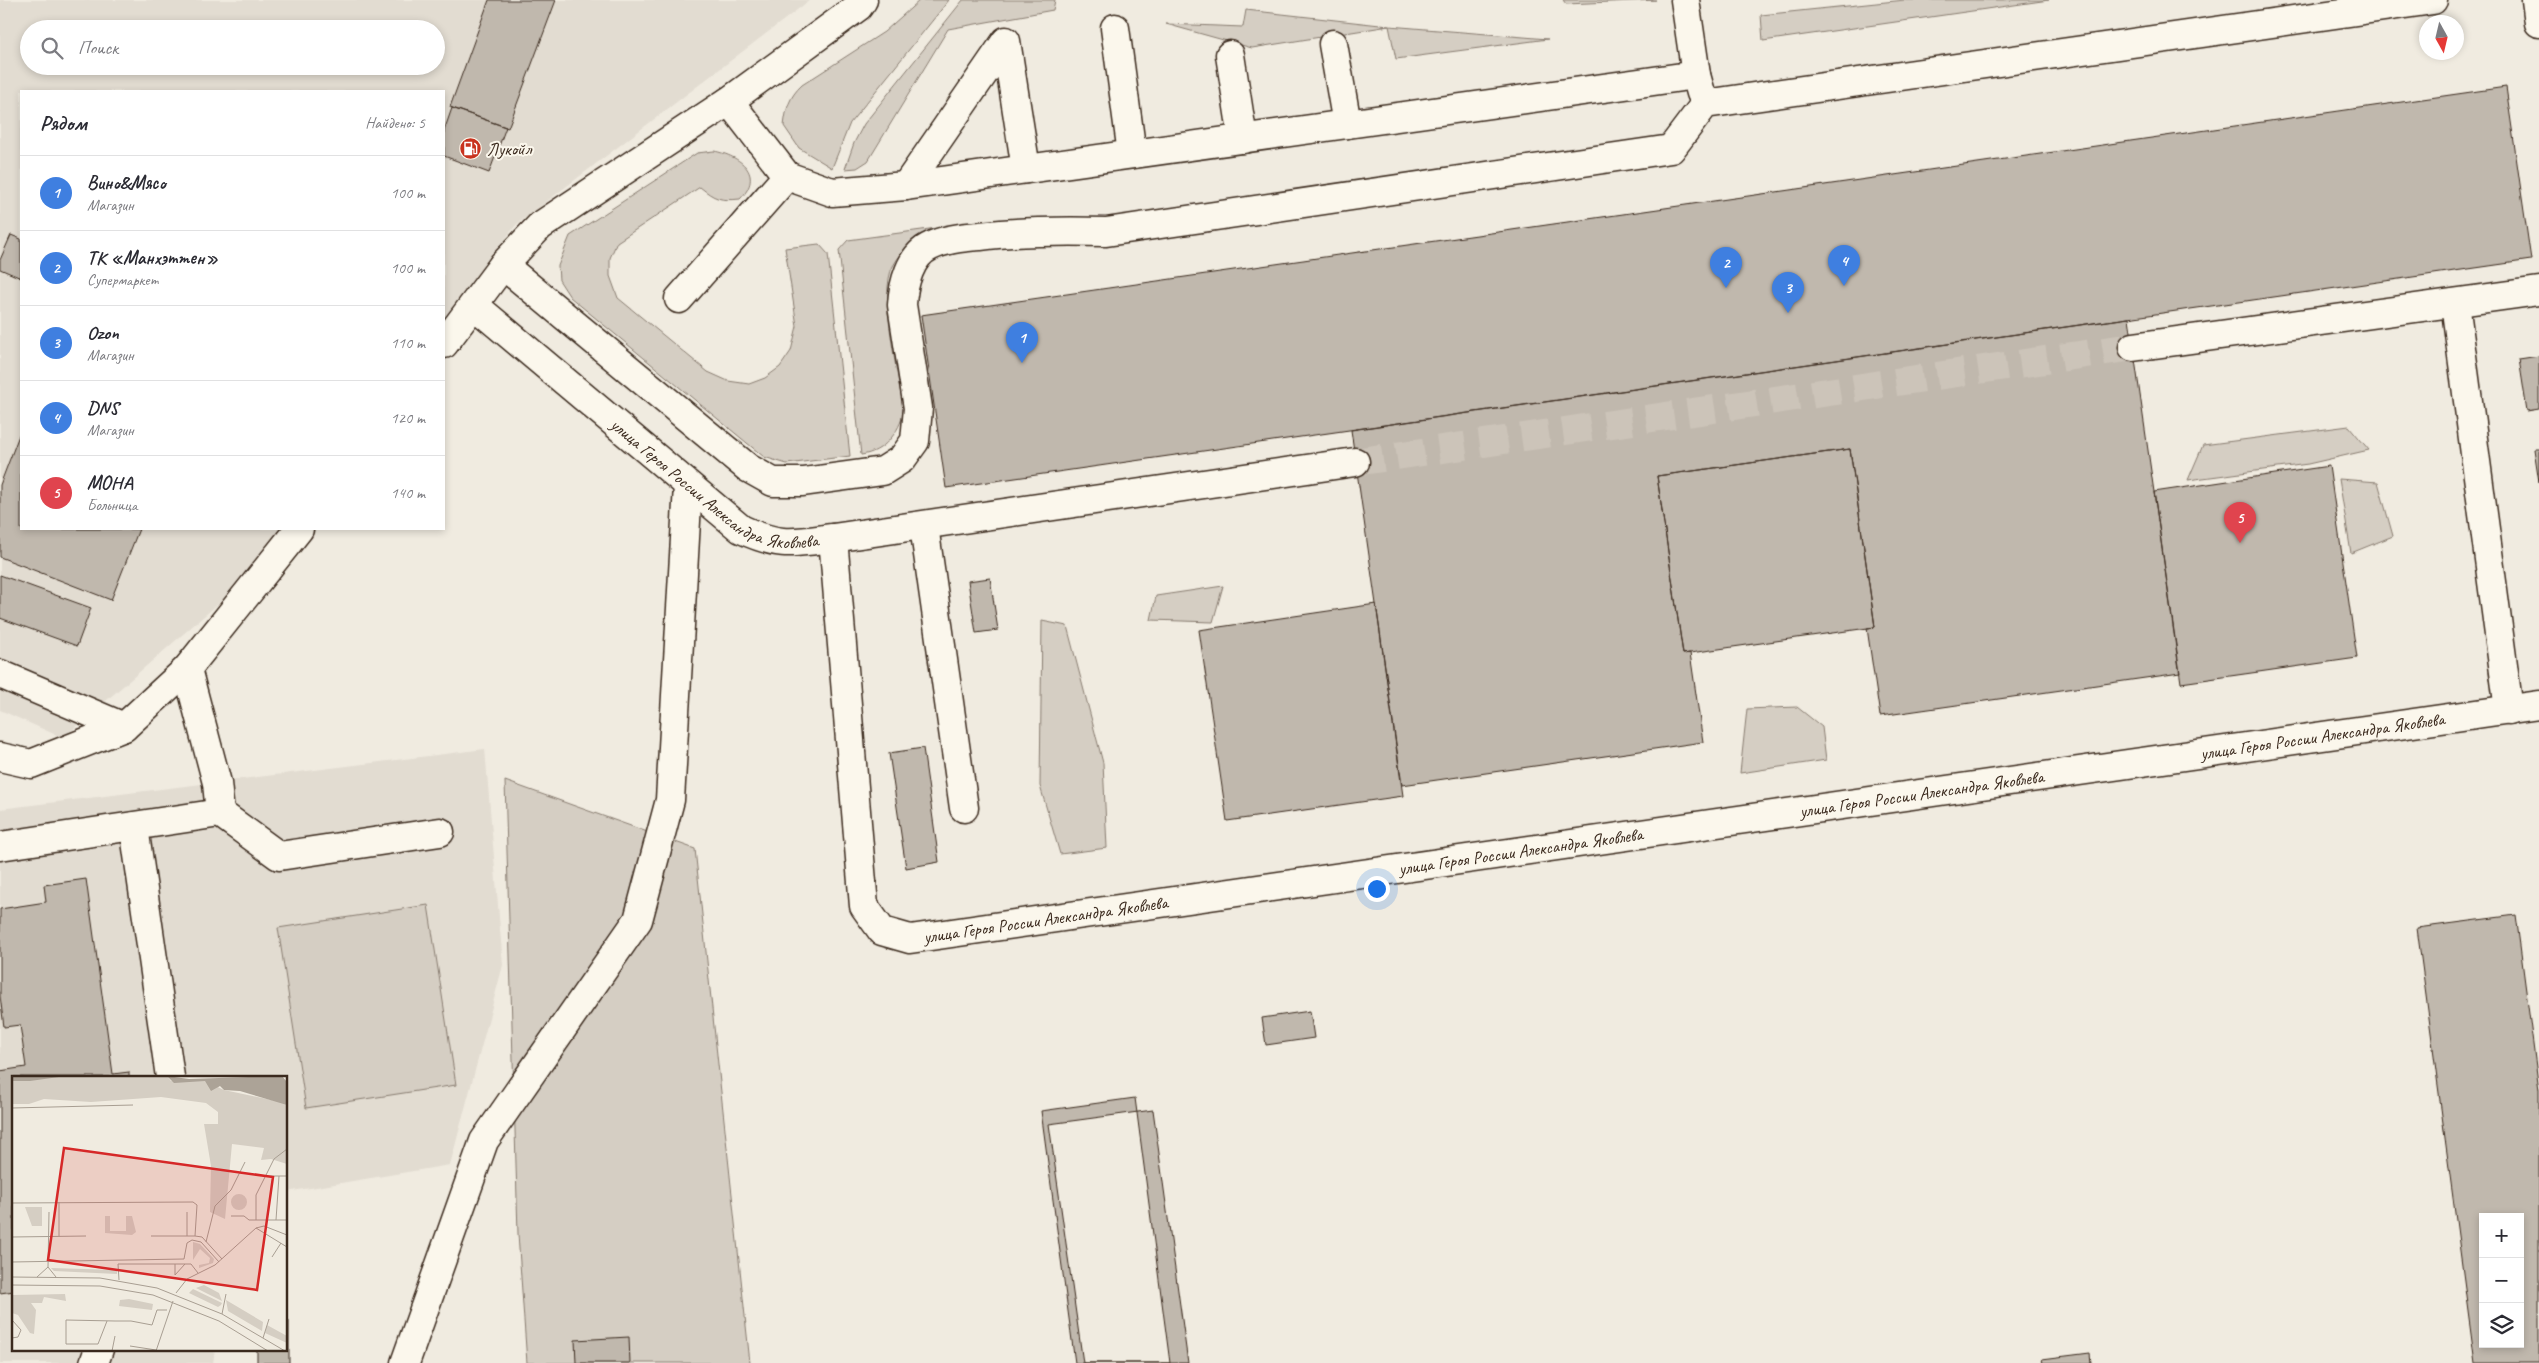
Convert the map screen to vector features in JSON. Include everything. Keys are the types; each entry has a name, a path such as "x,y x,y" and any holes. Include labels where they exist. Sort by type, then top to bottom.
{"street":[{"path":"445,343 504,265 540,226 729,101 858,7 863,0"},
{"path":"1685,0 1696,75 1705,104"},
{"path":"504,265 748,468 773,482 802,482 857,476 884,471 902,459 914,441 918,408 902,305 903,290 910,266 929,246 963,238 1020,231 1106,232 1671,148 1705,104 2433,0"},
{"path":"2536,0 2539,23"},
{"path":"1115,28 1132,154"},
{"path":"906,186 1006,41 1026,169"},
{"path":"1333,44 1347,124"},
{"path":"1230,55 1243,139"},
{"path":"729,101 787,176 832,192 906,186 1696,75"},
{"path":"679,299 787,176"},
{"path":"2133,347 2539,291"},
{"path":"2455,303 2509,710"},
{"name":"улица Героя России Александра Яковлева","path":"474,305 741,529 766,540 790,544 833,538 864,906 882,931 910,940 2539,705"},
{"path":"833,538 1355,462"},
{"path":"405,1363 484,1141 638,920 670,800 688,486"},
{"path":"924,526 964,808"},
{"path":"0,757 31,764 124,726 187,669 297,530"},
{"path":"187,669 217,782 220,813"},
{"path":"0,674 124,726"},
{"path":"0,846 220,813 279,856 440,832"},
{"path":"134,827 170,1076"}],"shaded area":[{"path":"0,0 810,0 516,225 445,317 445,90 20,90 20,530 278,530 226,597 63,738 0,710"},
{"path":"920,0 949,0 850,123 832,168 799,148 784,126 789,104 794,94 802,85 884,32"},
{"path":"963,0 1055,0 1053,10 948,29 868,161 857,168 845,169 854,143 864,124"},
{"path":"1563,0 1656,0 1566,4"},
{"path":"1905,0 2049,0 1763,41 1761,15"},
{"path":"1246,10 1389,26 1252,48 1166,24 1243,27"},
{"path":"1389,26 1548,39 1396,59"},
{"path":"714,151 733,157 746,168 750,174 747,190 740,199 727,200 714,197 700,187 617,242 610,258 610,276 618,298 708,372 728,381 749,384 765,378 780,367 791,351 797,326 785,248 819,244 828,254 850,456 787,464 764,457 570,297 559,280 558,266 570,236 697,153"},
{"path":"944,227 929,233 908,247 893,266 889,279 889,315 894,358 904,411 898,427 889,440 877,450 861,455 839,250 848,240"},
{"path":"2349,426 2369,450 2308,464 2188,480 2203,445"},
{"path":"2339,479 2378,482 2393,536 2351,553"},
{"path":"1223,586 1213,622 1151,620 1156,596"},
{"path":"1042,621 1067,626 1103,763 1107,848 1060,854 1040,786"},
{"path":"1797,707 1822,727 1826,760 1740,773 1747,709"},
{"path":"485,749 503,965 450,1165 288,1192 288,1076 12,1076 12,1350 215,1350 213,1363 0,1363 0,809"},
{"path":"505,781 695,849 750,1363 527,1363 518,1234"},
{"path":"428,905 456,1085 306,1108 278,928"}],"building":[{"path":"489,0 556,0 508,128 450,107"},
{"path":"2506,87 2531,260 946,488 921,315"},
{"path":"452,108 506,127 489,173 445,156 445,128"},
{"path":"11,235 20,239 20,278 0,269 0,260"},
{"path":"2129,318 2180,673 1880,716 1867,628 1875,627 1850,449 1657,476 1683,654 1690,653 1703,742 1402,785 1351,430"},
{"path":"2539,356 2539,409 2527,411 2519,359"},
{"path":"20,433 20,530 139,530 111,600 0,557 0,485"},
{"path":"1850,449 1875,627 1683,654 1657,476"},
{"path":"2534,449 2539,449 2539,482"},
{"path":"2329,466 2357,658 2181,683 2154,492"},
{"path":"0,575 91,608 77,646 0,618"},
{"path":"990,578 998,630 976,633 968,581"},
{"path":"1376,604 1403,796 1227,821 1199,630"},
{"path":"923,748 939,862 906,868 889,753"},
{"path":"86,879 113,1074 129,1072 129,1076 12,1076 12,1291 0,1293 0,1071 26,1067 20,1025 4,1027 0,996 0,909 46,902 44,885"},
{"path":"2516,915 2539,1090 2539,1363 2475,1363 2417,928"},
{"path":"1310,1011 1314,1038 1266,1045 1262,1018"},
{"path":"1135,1098 1170,1363 1075,1363 1041,1111"},
{"path":"1153,1110 1188,1363 1083,1363 1049,1124"},
{"path":"289,1321 289,1363 257,1363 257,1350 288,1350"},
{"path":"629,1337 630,1363 576,1363 575,1340"},
{"path":"2090,1353 2091,1363 2043,1363 2042,1359"}],"tunnel":[{"path":"1355,462 2133,347"}],"place":[{"name":"Лукойл","path":"471,149"},
{"name":"DNS","path":"1844,286"},
{"name":"ТК «Манхэттен»","path":"1726,288"},
{"name":"Ozon","path":"1788,313"},
{"name":"Вино&Мясо","path":"1022,363"},
{"name":"МОНА","path":"2240,543"}]}
